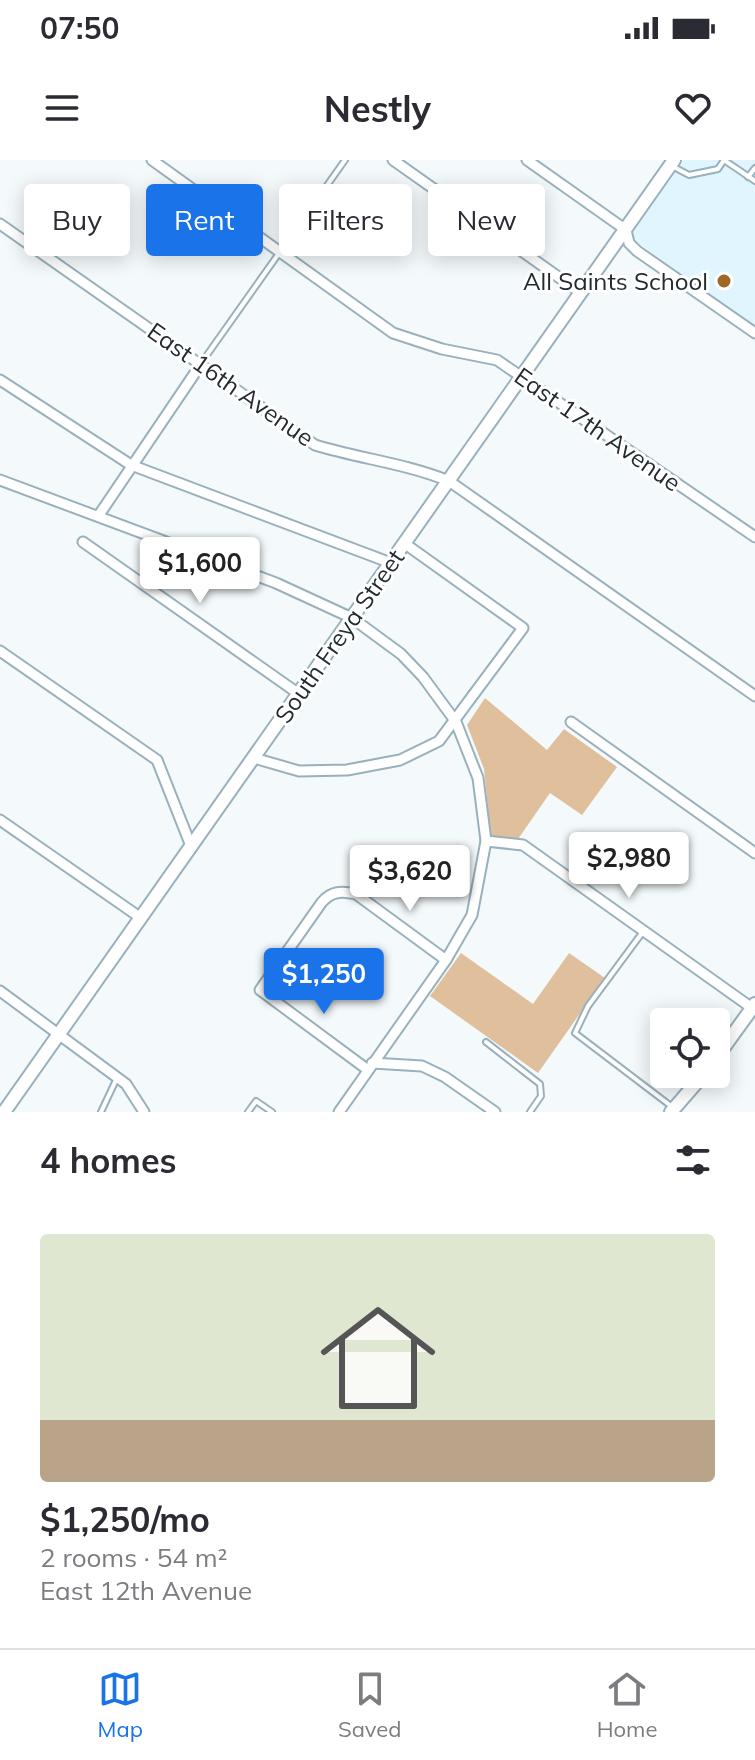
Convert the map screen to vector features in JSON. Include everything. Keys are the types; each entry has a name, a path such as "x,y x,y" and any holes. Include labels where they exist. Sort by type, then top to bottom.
{"main road":[{"name":"South Freya Street","path":"4,1112 672,162"},
{"path":"730,1040 752,1013"},
{"path":"676,1111 694,1088"}],"street":[{"name":"East 17th Avenue","path":"152,160 279,250"},
{"path":"393,160 581,293"},
{"path":"527,160 626,230 629,243 637,251 755,333"},
{"name":"East 16th Avenue","path":"0,224 315,445 344,454 410,465 449,481 755,696"},
{"name":"East 17th Avenue","path":"288,256 393,333 442,349 497,360 524,375 755,537"},
{"path":"99,515 201,364"},
{"path":"0,380 131,465 391,563"},
{"path":"0,480 49,501 99,515 148,537 276,583 352,618 401,654 423,677 456,722 478,778 486,841 472,915 446,960 339,1112"},
{"path":"83,542 299,694"},
{"path":"254,758 299,771 347,770 400,760 439,741 523,628 404,543"},
{"path":"0,651 157,760 191,846"},
{"path":"571,722 755,853"},
{"path":"0,820 141,918"},
{"path":"486,841 523,845 752,1013"},
{"path":"446,960 356,894 342,891 329,895 260,990 370,1066 422,1066 445,1077 495,1112"},
{"path":"0,991 118,1078 144,1112"}],"lane":[{"path":"328,184 345,160"},
{"path":"672,162 689,175 718,169 724,160 755,181"},
{"path":"748,177 755,168"},
{"path":"201,364 279,254"},
{"path":"644,931 588,1006 575,1033 676,1111"},
{"path":"486,1042 540,1084 541,1096 530,1112"},
{"path":"101,1112 118,1078"},
{"path":"248,1112 256,1101 272,1112"}],"shaded area":[{"name":"All Saints School","path":"684,160 755,160 755,325 630,237"},
{"path":"485,698 547,750 564,729 617,767 582,815 550,793 516,842 491,838 484,769 467,725"},
{"path":"461,953 533,1004 569,953 605,978 538,1073 430,996"}],"place":[{"name":"All Saints School","path":"724,281"}]}
